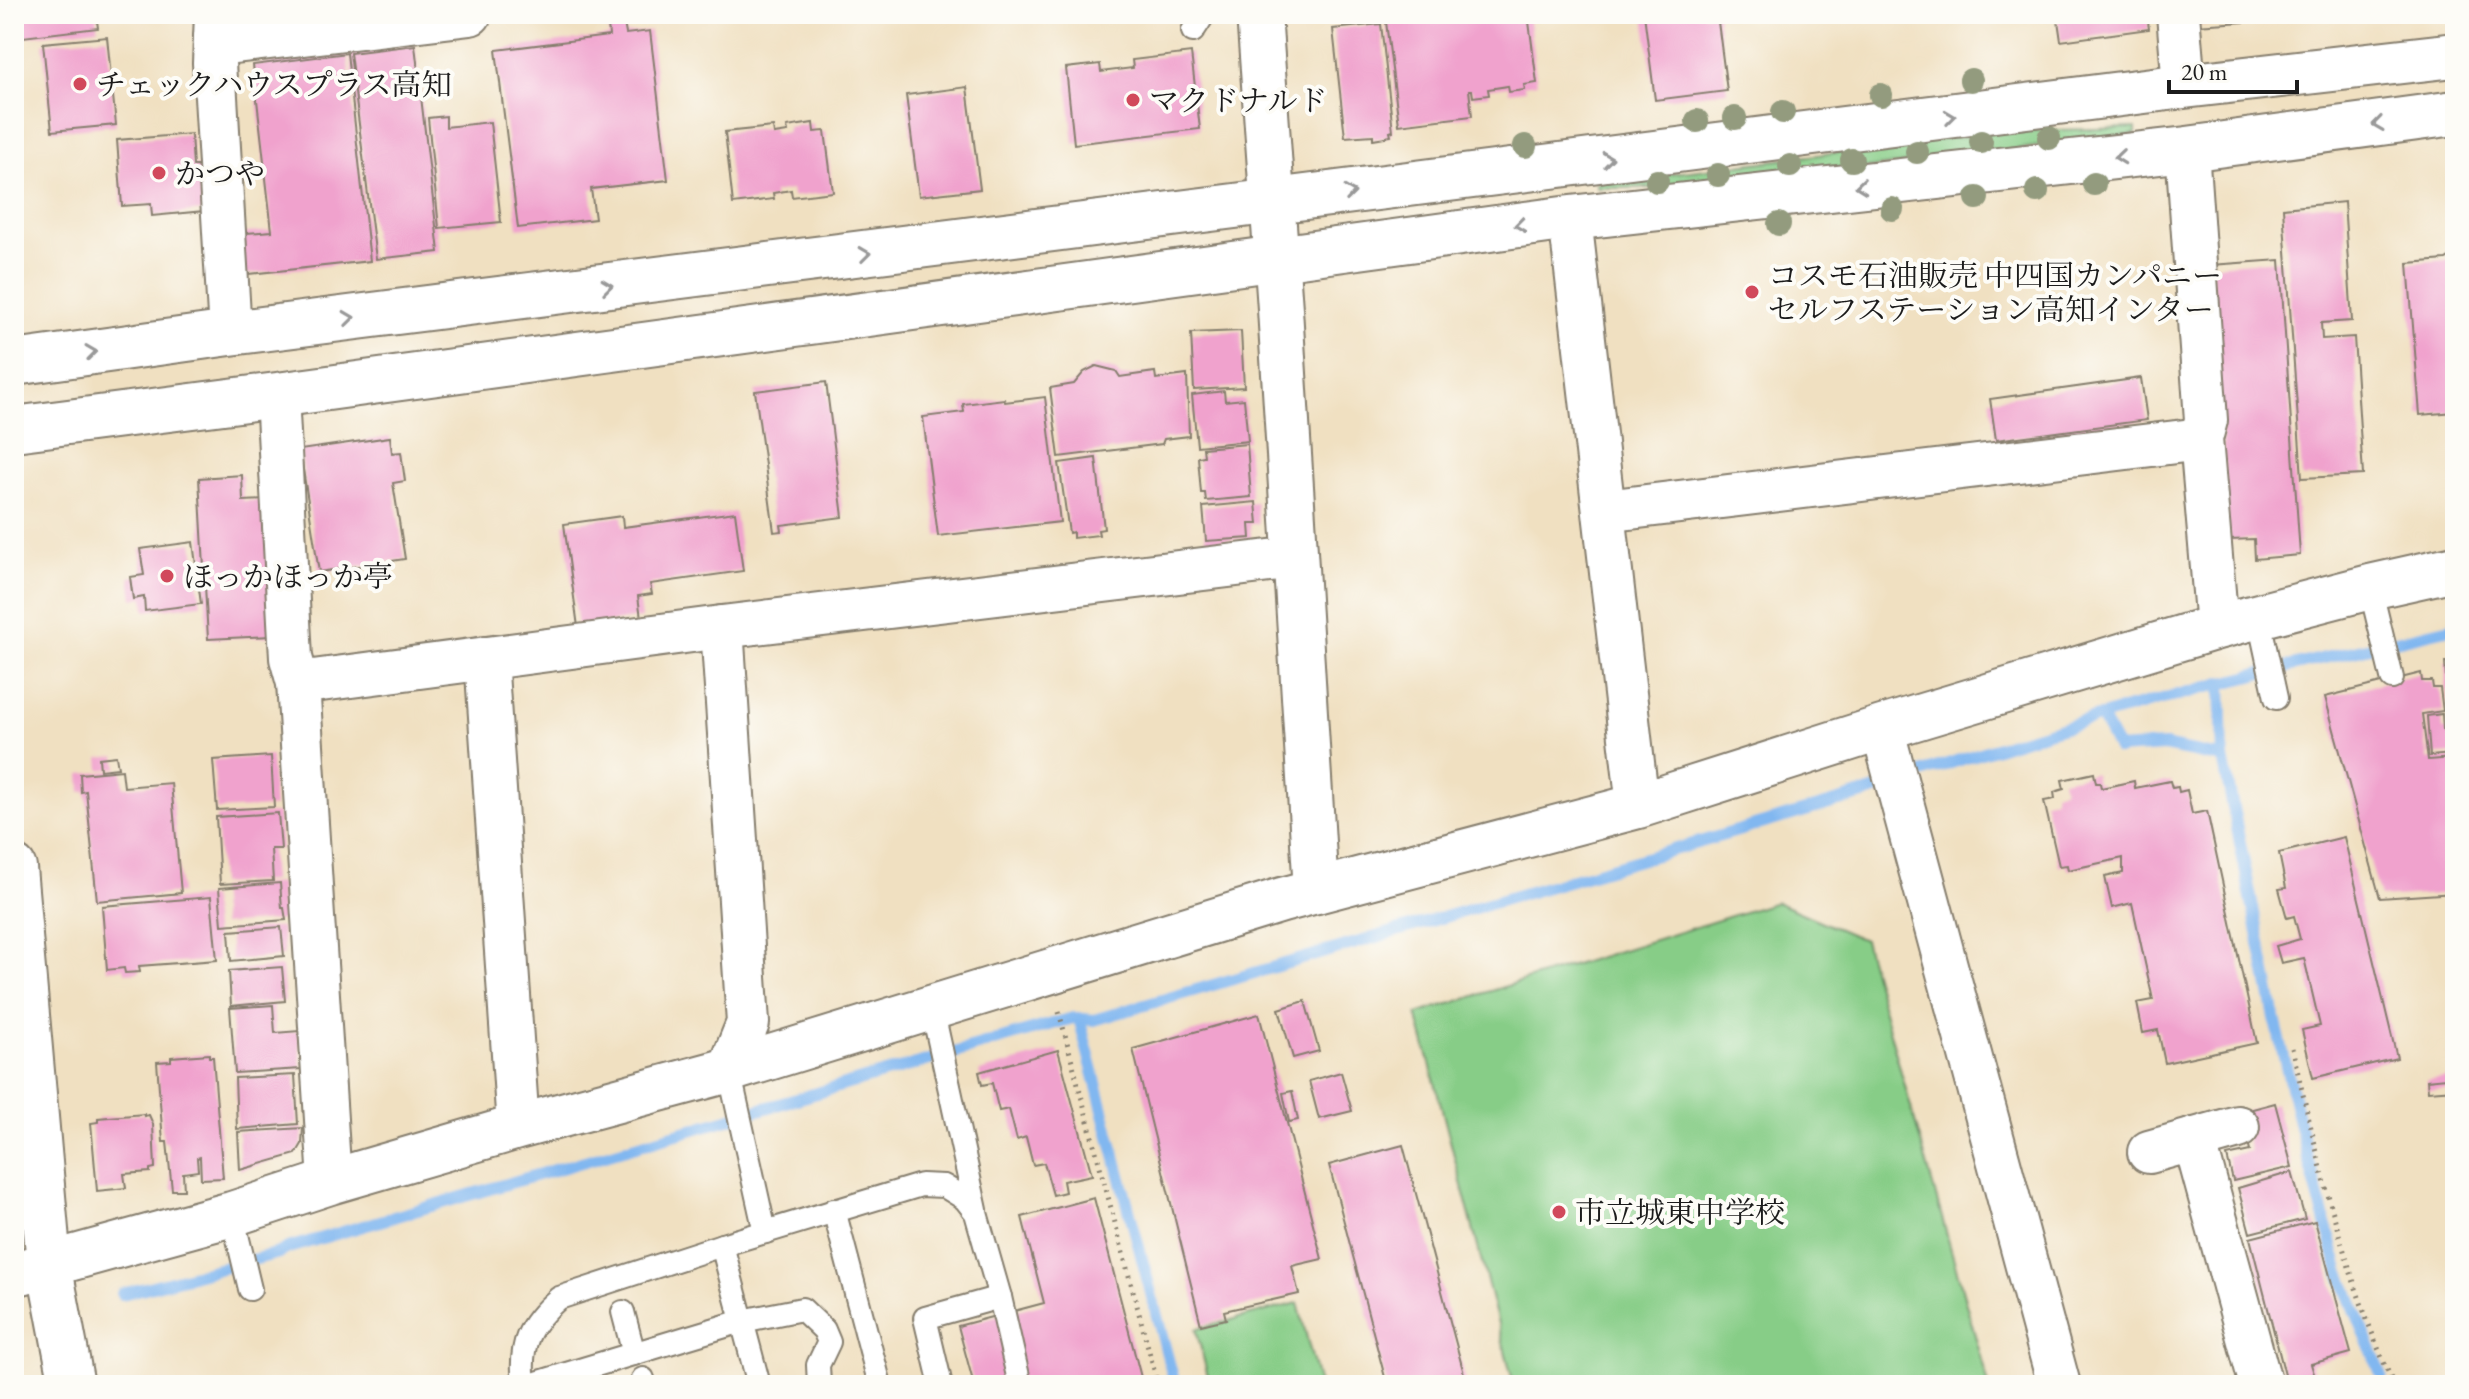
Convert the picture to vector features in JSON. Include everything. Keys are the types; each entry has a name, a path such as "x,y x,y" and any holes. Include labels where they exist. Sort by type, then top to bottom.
{"street":[{"path":"216,26 235,42 464,14"},
{"path":"1259,14 1316,891"},
{"path":"2178,14 2184,86"},
{"path":"216,26 214,63 230,333"},
{"path":"14,363 230,333 2184,86 2455,55"},
{"path":"14,429 1570,218 2187,149 2455,113"},
{"path":"2187,149 2206,420 2201,439 2217,627"},
{"path":"1570,218 1638,806"},
{"path":"277,395 291,658 298,683 330,1182"},
{"path":"1605,511 2201,439"},
{"path":"298,683 722,627 1295,558"},
{"path":"31,1269 232,1214 518,1127 729,1070 1316,891 1638,806 1893,767 2217,627 2262,634 2374,604 2455,568"},
{"path":"722,627 748,1023 729,1070"},
{"path":"486,658 518,1127"},
{"path":"1893,767 2059,1385"},
{"path":"14,868 31,1269 72,1385"},
{"path":"2149,1152 2238,1127"},
{"path":"2194,1139 2261,1385"}],"lane":[{"path":"2374,604 2392,678"},
{"path":"2262,634 2276,698"},
{"path":"932,1008 976,1213 1000,1297 1020,1385"},
{"path":"729,1070 765,1232"},
{"path":"524,1385 521,1367 530,1328 559,1298 921,1185 944,1186 965,1199 976,1213"},
{"path":"834,1210 880,1385"},
{"path":"232,1214 250,1289"},
{"path":"722,1245 759,1385"},
{"path":"941,1385 925,1318 1000,1297"},
{"path":"530,1385 742,1321 802,1309 824,1330 829,1342 818,1365 819,1385"},
{"path":"623,1312 634,1354"}],"path":[{"path":"1065,1035 1158,1385"},
{"path":"2292,1048 2342,1245 2394,1385"}],"green space":[{"path":"2136,128 2136,134 1711,188 1597,188 1596,183 2006,131"},
{"path":"1776,902 1864,940 1989,1385 1514,1385 1417,1014"},
{"path":"1298,1303 1319,1385 1210,1385 1196,1329"}],"building":[{"path":"14,14 96,14 98,28 15,38"},
{"path":"1288,14 1340,14 1340,18 1288,21"},
{"path":"1385,14 1528,14 1537,83 1524,85 1525,90 1509,92 1508,86 1488,89 1489,95 1473,97 1472,90 1469,90 1472,116 1399,125"},
{"path":"1644,14 1717,14 1727,91 1655,100"},
{"path":"2057,14 2147,14 2149,29 2061,41"},
{"path":"2194,14 2244,14 2244,22 2195,25"},
{"path":"624,23 626,34 650,31 668,180 591,189 595,219 518,228 496,50 609,36 608,25"},
{"path":"1381,24 1393,131 1390,132 1391,136 1373,139 1373,135 1345,137 1333,29"},
{"name":"チェックハウスプラス高知","path":"107,37 116,125 52,131 43,43"},
{"path":"415,45 439,252 376,259 350,53"},
{"path":"347,53 370,261 240,275 235,234 272,231 253,65"},
{"name":"マクドナルド","path":"1191,53 1200,129 1074,144 1066,68 1100,64 1101,72 1133,68 1132,60"},
{"path":"967,87 980,189 919,196 906,95"},
{"path":"446,116 446,127 490,122 501,222 439,228 428,118"},
{"path":"813,123 814,132 825,131 833,192 792,197 791,190 773,193 774,199 733,204 725,132 773,127 774,134 788,132 787,127"},
{"path":"191,134 193,166 200,166 204,211 152,216 151,204 122,206 117,140"},
{"path":"2344,202 2352,321 2321,323 2322,339 2354,337 2363,475 2302,478 2283,208"},
{"path":"2455,254 2455,412 2420,415 2408,263 2446,260"},
{"path":"2280,260 2300,555 2255,559 2254,539 2229,540 2211,265"},
{"path":"1241,331 1244,387 1194,390 1191,333"},
{"path":"1096,366 1116,371 1120,377 1155,372 1156,379 1187,375 1189,436 1164,439 1162,444 1059,457 1050,388 1074,384 1084,372"},
{"path":"2141,378 2147,420 1996,440 1990,399"},
{"path":"826,382 843,517 781,525 782,531 774,532 755,391"},
{"path":"1224,391 1225,401 1244,399 1248,441 1197,446 1192,395"},
{"path":"1045,397 1060,522 938,536 923,417 964,412 963,404"},
{"path":"390,437 392,453 401,452 405,481 393,483 405,559 319,572 300,450"},
{"path":"1247,444 1251,497 1206,501 1205,493 1201,493 1198,457 1204,456 1203,448"},
{"path":"1096,458 1104,529 1098,530 1099,535 1073,538 1073,532 1069,533 1059,463"},
{"path":"242,475 243,501 266,500 272,636 208,639 199,478"},
{"path":"1256,502 1258,524 1250,524 1251,538 1206,541 1203,507"},
{"path":"735,512 743,571 650,584 652,594 638,596 641,618 578,627 564,524 622,516 623,527"},
{"name":"ほっかほっか亭","path":"193,542 201,604 145,611 144,597 133,599 130,577 144,575 140,549"},
{"path":"2445,662 2455,662 2455,893 2380,898 2325,697 2421,673 2422,681 2432,681 2433,688 2440,688 2443,711 2422,714 2428,760 2453,758 2452,754 2430,756 2427,716 2442,714 2443,730 2449,729"},
{"path":"116,756 118,768 100,770 99,758"},
{"path":"271,756 274,807 217,810 213,760"},
{"path":"122,770 124,787 171,783 181,893 97,901 86,791 81,792 80,774"},
{"path":"2094,773 2096,783 2100,783 2101,788 2134,781 2135,788 2170,781 2172,788 2178,787 2179,792 2187,790 2192,814 2207,811 2257,1043 2165,1063 2158,1030 2143,1033 2137,1003 2153,1000 2132,903 2112,908 2105,877 2123,873 2123,858 2068,870 2067,865 2059,866 2044,801 2055,799 2054,792 2064,789 2062,780"},
{"path":"278,813 281,849 271,849 273,881 220,884 216,817"},
{"path":"2344,837 2397,1058 2313,1078 2302,1030 2320,1026 2304,958 2281,963 2276,946 2300,939 2294,916 2287,918 2279,889 2286,888 2279,853"},
{"path":"280,883 286,920 222,925 219,888"},
{"path":"211,897 217,960 139,966 140,972 125,973 124,968 107,970 102,906"},
{"path":"281,927 284,956 231,961 229,931"},
{"path":"282,967 285,1001 231,1006 229,971"},
{"path":"1305,1001 1319,1051 1293,1058 1279,1009"},
{"path":"273,1005 275,1033 299,1031 301,1069 235,1073 230,1008"},
{"path":"1259,1014 1322,1259 1292,1266 1299,1294 1224,1311 1226,1319 1201,1325 1133,1049"},
{"path":"1058,1050 1092,1175 1063,1181 1065,1192 1053,1195 1044,1163 1033,1165 1026,1137 1017,1140 1009,1109 999,1111 992,1083 982,1085 979,1072"},
{"path":"209,1054 213,1057 223,1178 201,1179 200,1157 197,1158 198,1171 183,1173 184,1190 172,1190 167,1142 163,1142 157,1062 171,1061 171,1057"},
{"path":"1341,1072 1352,1111 1319,1119 1309,1081"},
{"path":"295,1075 298,1124 237,1129 235,1078"},
{"path":"2455,1077 2455,1089 2428,1091 2427,1080"},
{"path":"1292,1091 1298,1120 1289,1122 1283,1093"},
{"path":"2275,1103 2292,1167 2233,1181 2227,1156 2250,1151 2245,1132 2245,1111"},
{"path":"149,1115 153,1124 155,1168 150,1172 124,1174 126,1188 97,1191 91,1123 98,1122 98,1118"},
{"path":"303,1128 302,1144 296,1154 240,1170 238,1132"},
{"path":"1403,1145 1467,1385 1387,1385 1329,1165"},
{"path":"2292,1172 2305,1219 2250,1233 2238,1188"},
{"path":"1094,1198 1143,1385 974,1385 958,1326 1044,1303 1022,1217"},
{"path":"2315,1221 2351,1353 2311,1364 2316,1380 2295,1384 2286,1379 2250,1238"}],"waterway":[{"path":"122,1294 279,1253 1073,1018 1094,1020 1870,792 2087,720 2233,680 2455,627"},
{"path":"2221,682 2223,758"},
{"path":"2101,717 2118,749 2164,746 2223,758 2275,1018 2304,1144 2339,1270 2382,1376"},
{"path":"1079,1018 1175,1385"}],"place":[{"name":"チェックハウスプラス高知","path":"80,84"},
{"name":"マクドナルド","path":"1133,100"},
{"name":"かつや","path":"159,173"},
{"name":"コスモ石油販売 中四国カンパニー セルフステーション高知インター","path":"1752,292"},
{"name":"ほっかほっか亭","path":"167,576"},
{"name":"市立城東中学校","path":"1559,1212"}]}
